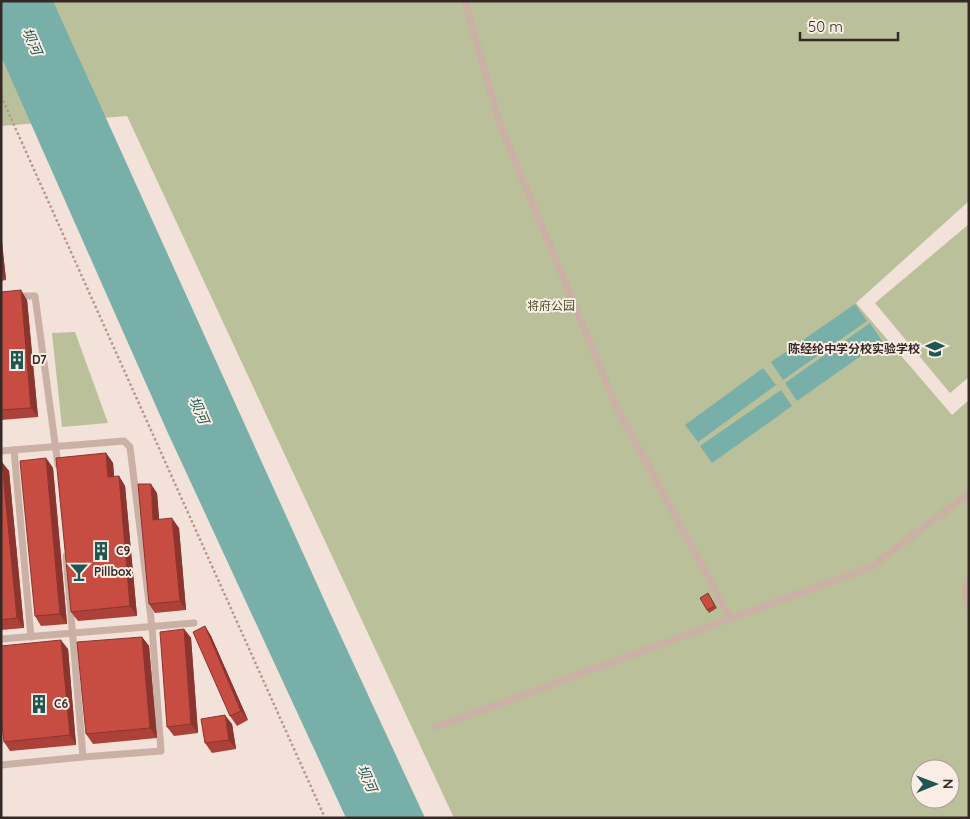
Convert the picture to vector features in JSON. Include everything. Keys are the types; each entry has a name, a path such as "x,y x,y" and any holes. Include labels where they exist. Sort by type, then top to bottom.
{"lane":[{"path":"465,1 499,122 616,406 730,618"},
{"path":"1,296 35,296 57,447 59,476"},
{"path":"1,451 124,441 130,447 152,627 161,751 1,764"},
{"path":"14,450 31,637"},
{"path":"436,727 871,567 969,493"},
{"path":"65,545 83,757"},
{"path":"969,578 964,590 969,608"},
{"path":"1,640 194,623"}],"path":[{"path":"1,96 325,818"}],"green space":[{"name":"将府公园","path":"1,1 969,1 969,201 856,303 952,415 969,400 969,818 454,818 127,116 1,126"},
{"name":"陈经纶中学分校实验学校","path":"969,224 969,377 950,393 875,303"},
{"path":"75,332 108,423 62,427 52,333"}],"water":[{"name":"坝河","path":"1,1 53,1 425,818 346,818 167,431 1,56"},
{"path":"855,304 867,321 783,380 771,362"},
{"path":"870,323 882,341 797,401 785,383"},
{"path":"763,368 776,385 698,442 685,425"},
{"path":"781,390 792,406 712,463 700,446"}],"building":[{"name":"D7","path":"21,290 31,408 1,410 1,292"},
{"name":"C9","path":"106,453 108,477 119,476 130,606 71,612 56,458"},
{"path":"46,458 60,614 35,616 20,461"},
{"path":"1,462 17,618 1,620"},
{"path":"138,484 151,484 153,520 172,518 180,601 149,604"},
{"path":"708,593 715,606 707,610 700,598"},
{"path":"205,626 241,711 230,716 193,632"},
{"path":"184,629 191,724 167,727 160,632"},
{"path":"142,637 150,728 86,734 77,642"},
{"name":"C6","path":"61,640 70,735 4,742 1,717 1,646"},
{"path":"225,715 229,740 205,743 201,719"}],"place":[{"name":"陈经纶中学分校实验学校","path":"935,349"},
{"name":"D7","path":"17,360"},
{"name":"C9","path":"101,551"},
{"name":"Pillbox","path":"79,572"},
{"name":"C6","path":"39,704"}]}
